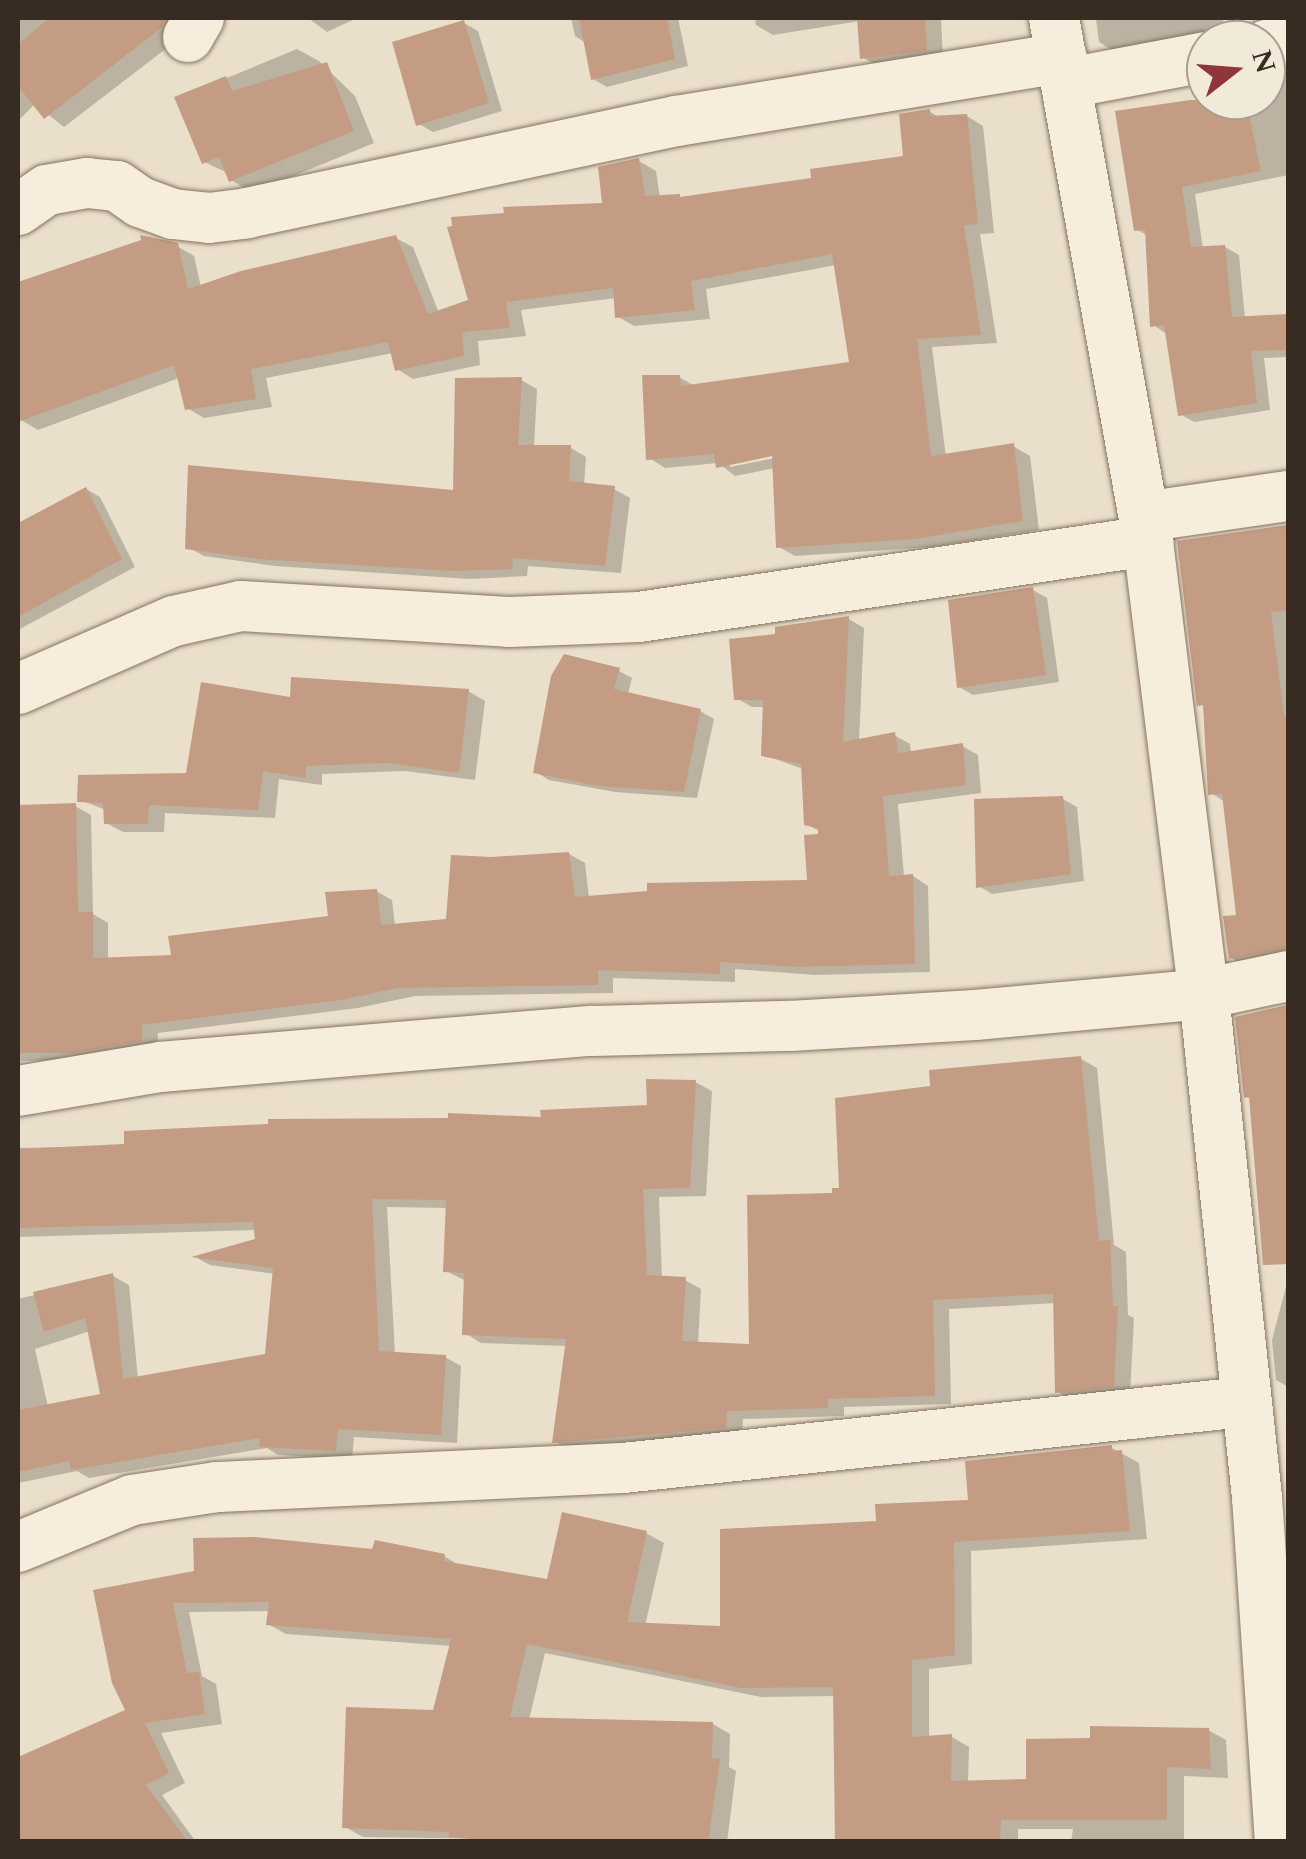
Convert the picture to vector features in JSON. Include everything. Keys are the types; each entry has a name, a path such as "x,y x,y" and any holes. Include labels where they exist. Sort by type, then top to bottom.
{"street":[{"path":"1062,53 1146,529 1235,1254 1244,1402 1273,1496 1280,1842"},
{"path":"18,210 47,190 87,183 117,186 140,202 174,214 209,218 677,120 1062,53 1186,56"},
{"path":"18,688 174,621 241,606 509,622 639,617 1146,529 1288,496"},
{"path":"18,1091 160,1068 594,1031 957,1016 1204,994 1288,976"},
{"path":"18,1547 132,1500 217,1486 623,1468 1244,1402"}],"building":[{"path":"49,18 166,18 161,28 44,119 18,86 18,44"},
{"path":"579,18 667,18 675,59 591,80"},
{"path":"857,18 925,18 927,51 860,59"},
{"path":"464,20 489,103 416,126 392,42"},
{"path":"327,62 354,131 229,182 219,157 202,164 174,97 226,76 232,91"},
{"path":"1186,101 1186,120 1250,120 1261,171 1182,187 1191,247 1225,245 1232,317 1288,314 1288,350 1251,351 1257,403 1178,416 1164,325 1150,327 1145,230 1134,231 1115,111"},
{"path":"930,109 930,116 967,114 978,224 964,225 981,335 917,339 931,456 1014,443 1023,521 915,539 776,548 772,456 716,468 714,454 646,460 642,375 680,375 681,386 849,362 832,254 691,281 695,310 615,318 613,288 506,302 510,328 462,332 464,356 395,371 388,342 251,369 256,399 185,410 174,365 18,422 18,282 141,240 140,235 178,243 188,289 241,271 396,235 428,314 468,300 447,227 452,226 451,217 504,213 503,207 602,203 598,167 639,158 645,196 680,197 811,178 810,169 903,156 899,114"},
{"path":"522,377 518,445 571,445 569,481 615,486 605,566 513,558 512,569 452,571 257,559 185,549 188,465 453,490 455,378"},
{"path":"86,487 122,559 18,617 18,523"},
{"path":"1288,525 1288,610 1271,612 1284,716 1288,716 1288,948 1229,959 1223,916 1236,915 1222,794 1208,795 1203,705 1197,706 1177,541"},
{"path":"1033,587 1046,675 957,688 948,600"},
{"path":"849,616 843,742 895,732 898,753 963,743 966,785 883,796 889,876 913,874 915,964 797,967 720,962 720,974 598,970 598,985 397,988 341,1000 142,1025 142,1041 72,1053 18,1053 18,805 76,803 78,912 93,912 93,958 171,955 168,936 328,916 325,892 377,889 381,925 446,919 451,855 491,857 569,852 575,897 647,891 647,883 807,880 804,835 818,834 818,828 804,825 801,764 761,756 763,700 734,700 729,639 775,634 775,627"},
{"path":"564,654 620,668 614,689 701,709 684,792 599,786 533,773 551,676"},
{"path":"291,677 469,689 459,773 387,763 306,766 306,778 263,771 258,810 149,805 148,824 104,824 103,803 77,802 78,775 186,773 201,682 290,697"},
{"path":"1063,796 1071,874 976,888 974,799"},
{"path":"1288,1005 1288,1264 1263,1265 1249,1097 1244,1098 1235,1017"},
{"path":"1081,1056 1099,1241 1110,1240 1113,1306 1118,1306 1114,1387 1055,1393 1053,1294 933,1300 935,1396 828,1399 828,1408 727,1411 726,1428 552,1443 566,1339 462,1335 464,1273 443,1272 446,1200 372,1199 379,1351 446,1355 441,1435 338,1429 336,1451 259,1447 260,1438 71,1470 69,1461 18,1472 18,1410 100,1394 85,1318 44,1332 33,1292 113,1273 123,1379 265,1354 273,1268 191,1257 255,1239 253,1222 18,1228 18,1149 124,1144 124,1131 268,1124 268,1119 448,1118 448,1113 541,1117 540,1110 647,1105 646,1079 696,1080 690,1188 643,1189 647,1275 686,1277 682,1341 749,1344 747,1195 832,1193 832,1188 839,1188 835,1098 930,1086 929,1070"},
{"path":"1112,1445 1112,1451 1122,1450 1130,1531 954,1542 955,1655 912,1660 912,1737 952,1734 951,1781 1026,1779 1026,1739 1090,1738 1090,1726 1209,1728 1211,1769 1167,1767 1167,1820 1001,1820 1000,1842 835,1842 833,1687 741,1688 527,1644 510,1717 713,1722 712,1758 720,1759 708,1842 500,1842 449,1837 449,1832 342,1828 346,1707 433,1710 451,1639 266,1625 269,1602 173,1603 187,1673 199,1672 205,1714 145,1723 169,1773 146,1785 188,1842 18,1842 18,1757 125,1710 112,1683 93,1590 194,1571 193,1538 255,1537 372,1549 375,1540 445,1554 444,1561 547,1579 562,1512 647,1531 627,1622 720,1626 720,1529 876,1521 875,1504 968,1500 965,1461"}]}
